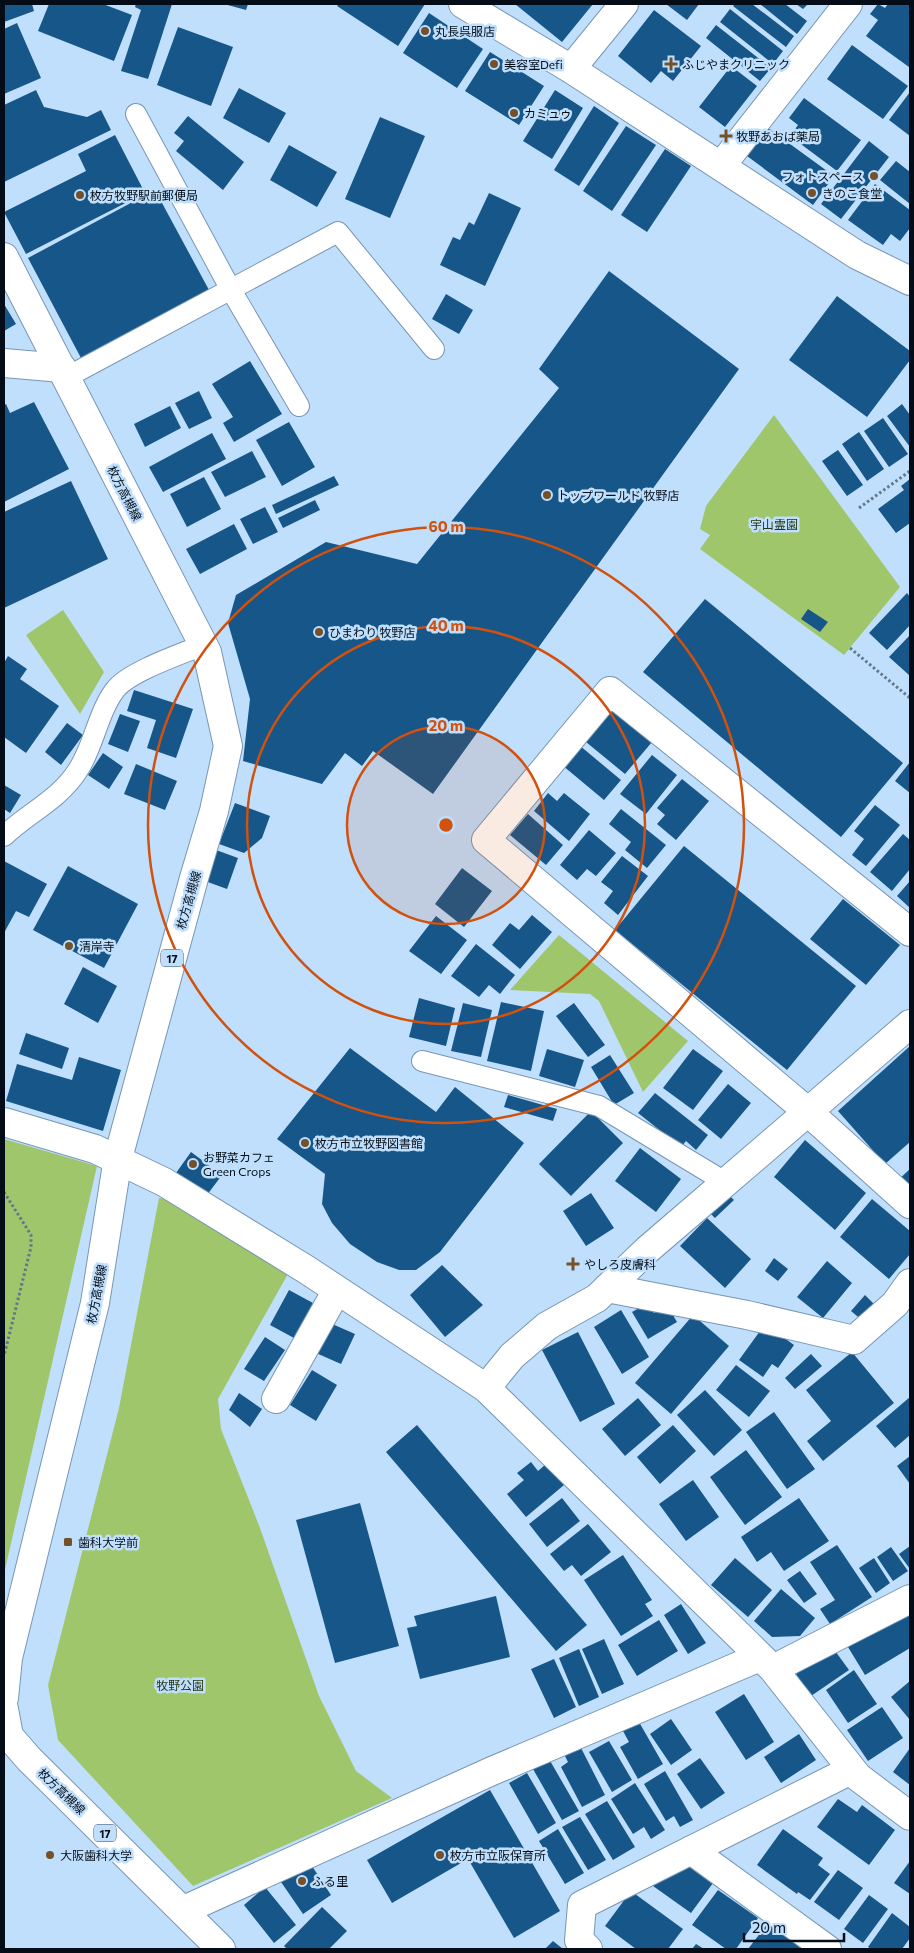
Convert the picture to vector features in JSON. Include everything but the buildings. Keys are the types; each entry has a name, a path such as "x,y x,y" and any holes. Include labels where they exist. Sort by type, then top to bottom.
{"street":[{"path":"463,4 571,69 857,255 910,281"},
{"path":"571,69 624,4"},
{"path":"721,166 848,4"},
{"name":"枚方高槻線","path":"4,257 203,645 228,746 214,811 118,1158 95,1303 8,1658 4,1698"},
{"path":"4,363 64,373"},
{"path":"910,932 610,692 486,840 807,1111 910,1204"},
{"path":"486,1388 512,1356 547,1326 597,1298 725,1182 910,1024"},
{"path":"4,1122 95,1148 118,1158 203,1205 486,1388 766,1663 858,1777 910,1816"},
{"path":"607,1288 747,1315 854,1340 905,1303"},
{"path":"276,1399 337,1290"},
{"path":"184,1910 492,1771 766,1663 910,1599"},
{"name":"枚方高槻線","path":"4,1709 9,1736 29,1759 184,1910 221,1949"},
{"path":"588,1949 579,1940 582,1905 852,1770"},
{"path":"691,1850 827,1949"}],"lane":[{"path":"136,114 231,290 299,406"},
{"path":"64,373 231,290 338,232 434,349"},
{"path":"4,836 61,792 78,770 92,744 115,689 138,673 203,645"},
{"path":"422,1061 599,1106 725,1182"}],"path":[{"path":"860,508 910,471"},
{"path":"850,648 910,698"},
{"path":"4,1192 31,1235 31,1247 4,1356"}],"green space":[{"name":"宇山霊園","path":"774,415 900,587 844,655 700,549 710,535 700,529 706,506"},
{"path":"63,610 104,672 80,714 26,635"},
{"path":"559,935 688,1041 643,1092 599,1001 590,994 510,990"},
{"path":"4,1139 97,1166 4,1574"},
{"name":"牧野公園","path":"159,1198 172,1200 289,1272 218,1399 221,1429 260,1528 319,1696 356,1771 392,1798 193,1886 58,1740 48,1685 119,1408"}],"place":[{"name":"丸長呉服店","path":"425,31"},
{"name":"美容室Defi","path":"494,64"},
{"name":"ふじやまクリニック","path":"671,64"},
{"name":"カミュゥ","path":"514,113"},
{"name":"牧野あおば薬局","path":"726,136"},
{"name":"フォトスペース","path":"874,176"},
{"name":"きのこ食堂","path":"812,193"},
{"name":"枚方牧野駅前郵便局","path":"80,195"},
{"name":"トップワールド 牧野店","path":"547,495"},
{"name":"ひまわり 牧野店","path":"319,632"},
{"name":"清岸寺","path":"69,946"},
{"name":"枚方市立牧野図書館","path":"305,1143"},
{"name":"お野菜カフェ Green Crops","path":"193,1164"},
{"name":"やしろ皮膚科","path":"573,1264"},
{"name":"歯科大学前","path":"68,1542"},
{"name":"大阪歯科大学","path":"50,1855"},
{"name":"枚方市立阪保育所","path":"440,1855"},
{"name":"ふる里","path":"302,1881"}]}
